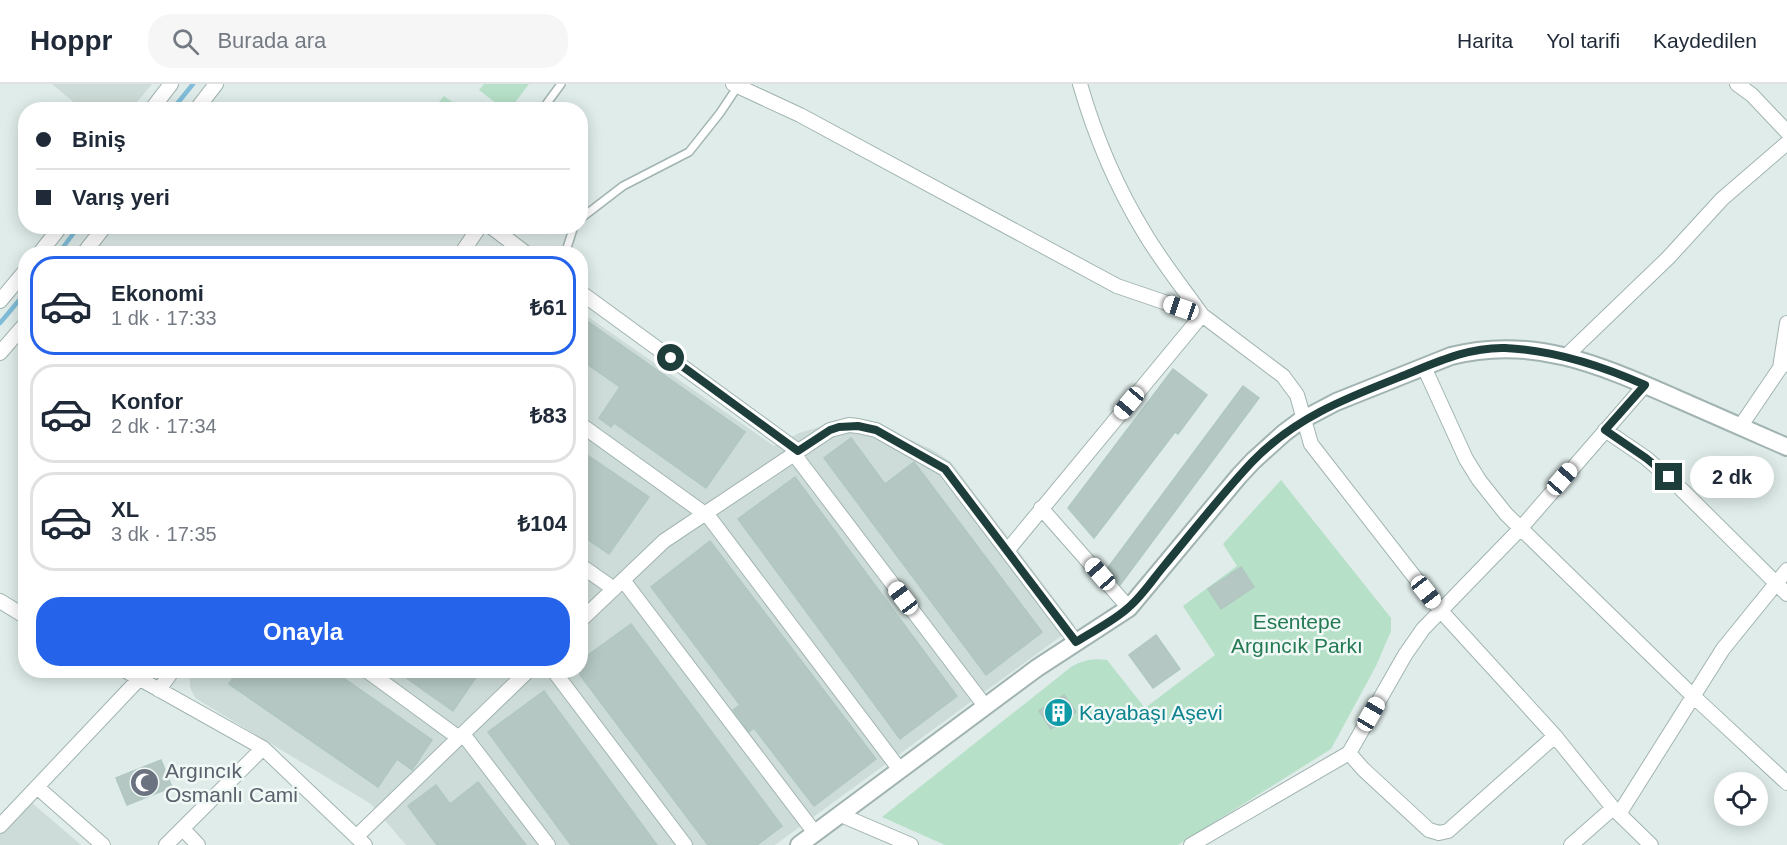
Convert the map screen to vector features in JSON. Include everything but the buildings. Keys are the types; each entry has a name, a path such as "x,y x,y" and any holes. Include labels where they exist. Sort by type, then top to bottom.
{"street":[{"path":"157,102 171,84"},
{"path":"202,102 216,84"},
{"path":"1080,84 1093,126 1128,205 1163,262 1202,315 1291,384 1297,395 1311,444 1441,610 1555,736 1616,811 1651,845"},
{"path":"1737,84 1752,95 1787,132"},
{"path":"737,85 800,115 1117,286 1202,315"},
{"path":"1565,357 1668,258 1722,199 1787,143"},
{"path":"45,246 55,234"},
{"path":"89,246 99,234"},
{"path":"501,234 516,246"},
{"path":"0,301 18,280"},
{"path":"588,298 796,452 986,706"},
{"path":"1007,551 1202,315"},
{"path":"1740,427 1784,365 1787,323"},
{"path":"0,353 18,332"},
{"path":"799,845 1037,668 1129,608 1253,461 1284,433 1336,402 1451,356 1486,349 1522,350 1598,365 1787,447"},
{"path":"1425,367 1466,459 1493,499 1520,529 1787,783"},
{"path":"1191,845 1348,753 1405,655 1423,629 1520,529 1645,385"},
{"path":"588,614 664,541 830,430 858,426 876,430 945,469 1076,642"},
{"path":"588,430 705,513 900,770"},
{"path":"1605,430 1646,458 1672,480 1787,594"},
{"path":"1041,508 1129,608"},
{"path":"588,569 619,585 815,833"},
{"path":"1572,845 1616,811 1723,649 1787,570"},
{"path":"0,601 18,612"},
{"path":"159,690 167,678"},
{"path":"378,678 461,736 548,845"},
{"path":"0,825 139,679 262,748 361,841 461,736 521,678"},
{"path":"559,678 686,845"},
{"path":"1348,753 1429,830 1444,833 1555,736"},
{"path":"166,845 184,830 262,748"},
{"path":"37,787 103,845"},
{"path":"841,815 911,845"},
{"path":"184,830 198,845"}],"lane":[{"path":"548,102 561,84"},
{"path":"588,213 622,186 688,152 720,113 737,85"}],"shaded area":[{"path":"52,84 152,84 137,102 73,102"},
{"path":"588,317 774,446 799,433 826,425 893,432 933,450 951,462 1075,626 775,845 406,845 371,804 195,698 190,687 190,678 588,678"},
{"path":"31,802 81,845 0,845 0,834"}],"green space":[{"path":"484,84 529,84 515,102 495,102 479,90"},
{"path":"444,96 452,102 439,102"},
{"name":"Esentepe Argıncık Parkı","path":"1281,480 1391,618 1391,631 1376,666 1331,749 1178,845 945,845 882,817 1075,665 1088,660 1107,660 1145,708 1215,655 1183,606 1237,566 1223,544"}],"waterway":[{"path":"178,102 193,84"},
{"path":"64,246 73,234"},
{"path":"0,323 18,302"}],"place":[{"name":"Kayabaşı Aşevi","path":"1058,712"},
{"name":"Argıncık Osmanlı Cami","path":"144,782"}],"route":[{"path":"671,358 798,451 830,430 849,425 867,427 945,469 1076,642 1129,608 1239,476 1284,433 1336,402 1451,356 1486,349 1531,350 1598,365 1645,385 1605,430 1669,477"}]}
